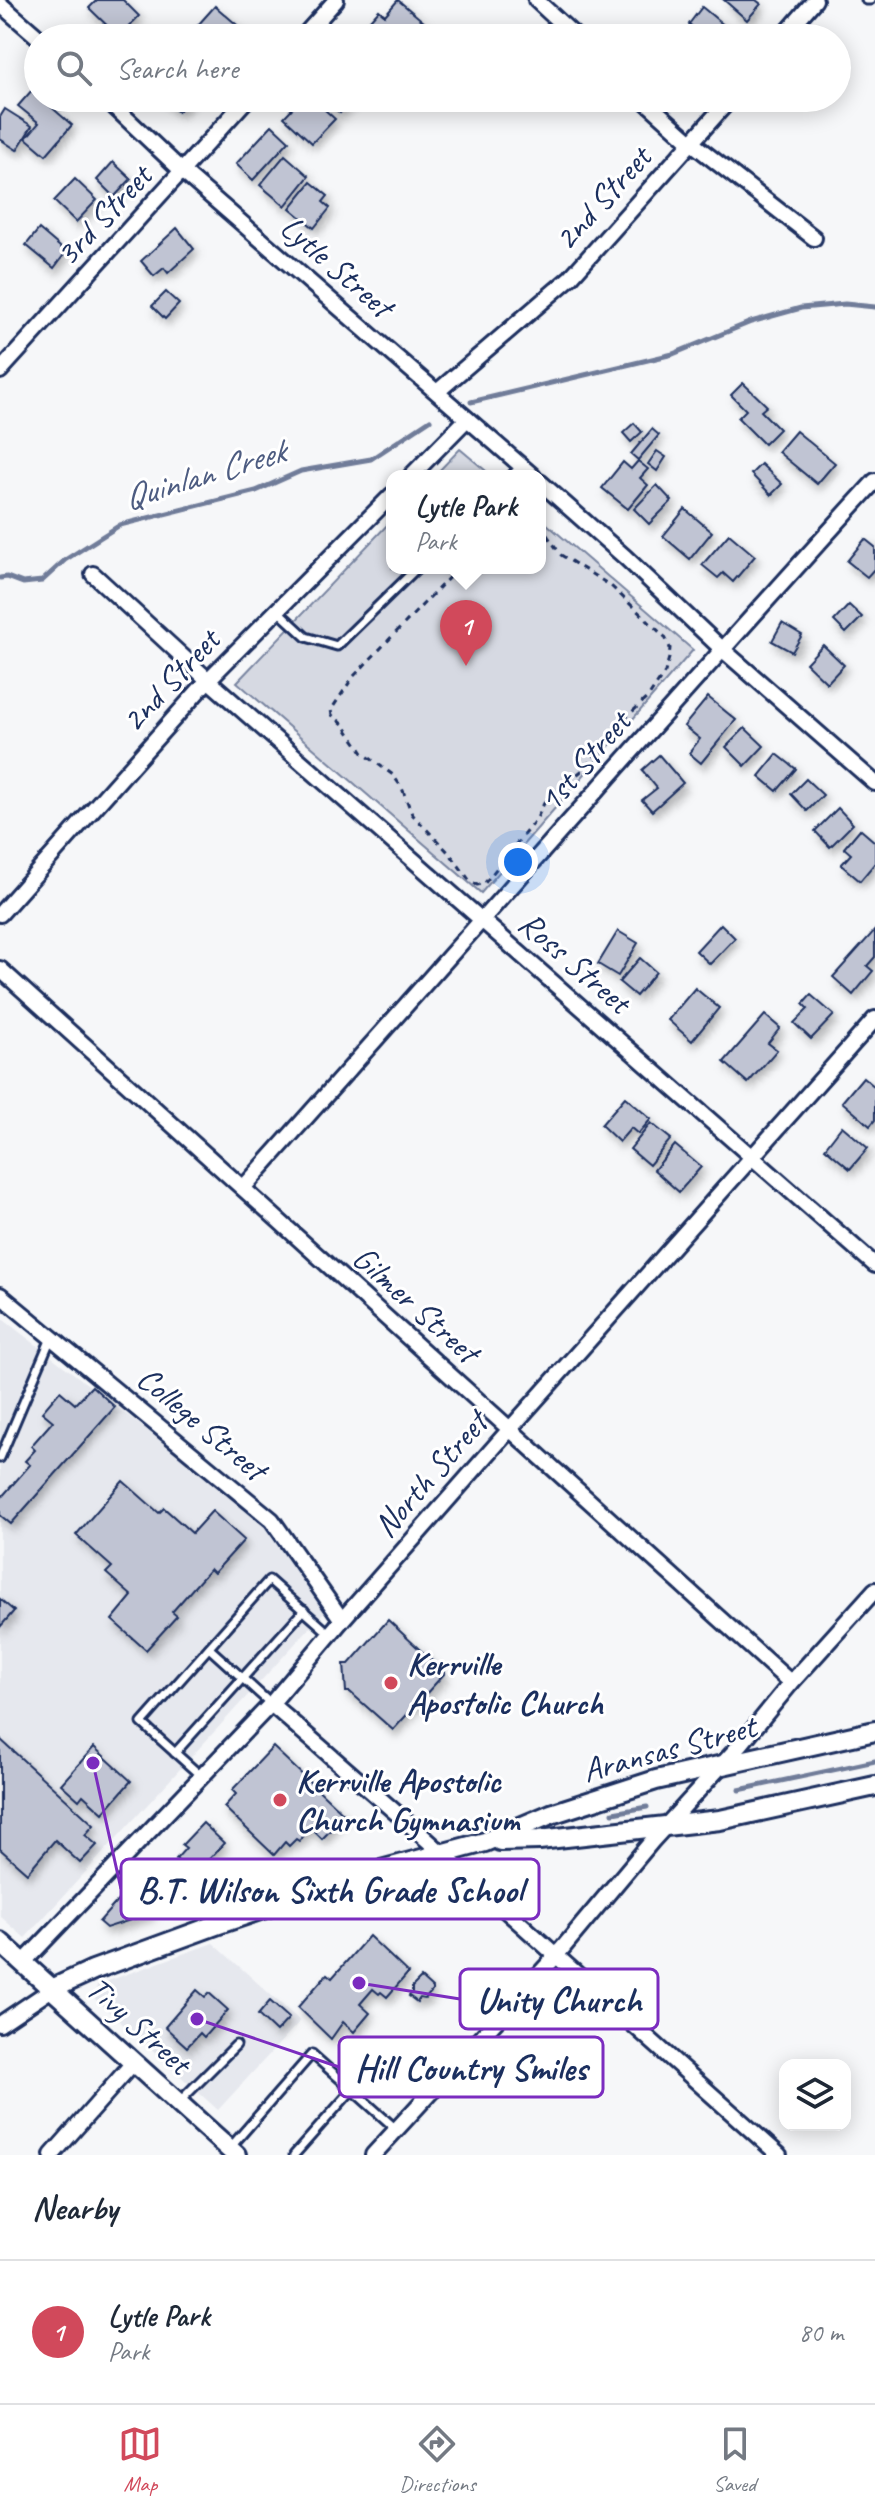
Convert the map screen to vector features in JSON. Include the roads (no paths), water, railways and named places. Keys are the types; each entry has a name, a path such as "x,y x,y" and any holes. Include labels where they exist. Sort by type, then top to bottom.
{"street":[{"path":"315,24 336,0"},
{"path":"536,0 562,24"},
{"path":"794,24 815,0"},
{"path":"0,4 24,25"},
{"name":"Lytle Street","path":"120,112 183,172 437,392 519,470"},
{"name":"3rd Street","path":"0,371 236,112"},
{"path":"658,112 692,143 814,238"},
{"name":"2nd Street","path":"437,392 571,277 719,112"},
{"path":"417,470 467,419"},
{"name":"1st Street","path":"243,1188 875,481"},
{"path":"546,487 722,649 875,783"},
{"name":"2nd Street","path":"0,914 208,680 386,501"},
{"name":"Ross Street","path":"93,574 208,680 875,1265"},
{"name":"Gilmer Street","path":"0,969 791,1683"},
{"name":"North Street","path":"23,1963 271,1704 510,1429 875,1019"},
{"name":"College Street","path":"0,1295 272,1520 342,1620"},
{"path":"373,2155 555,1957 665,1826 875,1590"},
{"path":"271,1704 777,2154"},
{"name":"Aransas Street","path":"52,1989 93,1970 216,1925 362,1875 485,1842 551,1814 656,1780 875,1731"},
{"name":"Aransas Street","path":"485,1842 539,1840 720,1820 875,1786"},
{"name":"Tivy Street","path":"0,1942 232,2152"},
{"path":"0,2024 52,1989"},
{"path":"52,2155 133,2063"}],"lane":[{"path":"278,610 306,637 337,646 411,574"},
{"path":"0,1458 52,1337"},
{"path":"202,1777 142,1723 269,1580 330,1634"},
{"path":"175,1753 304,1610"},
{"path":"209,1648 271,1704"},
{"path":"178,2103 236,2045"},
{"path":"232,2152 312,2054 396,2129"},
{"path":"294,2155 352,2090"}],"waterway":[{"name":"Quinlan Creek","path":"471,402 673,354 751,322 801,308 845,304 875,307"},
{"name":"Quinlan Creek","path":"0,578 7,577 23,583 42,581 65,560 120,525 256,491 301,471 371,459 430,420"},
{"path":"739,1790 875,1761"},
{"path":"613,1813 647,1807"}],"place":[{"name":"Lytle Park","path":"466,666"},
{"name":"Kerrville Apostolic Church","path":"391,1683"},
{"name":"B.T. Wilson Sixth Grade School","path":"93,1763"},
{"name":"Kerrville Apostolic Church Gymnasium","path":"280,1800"},
{"name":"Unity Church","path":"359,1983"},
{"name":"Hill Country Smiles","path":"197,2019"}]}
